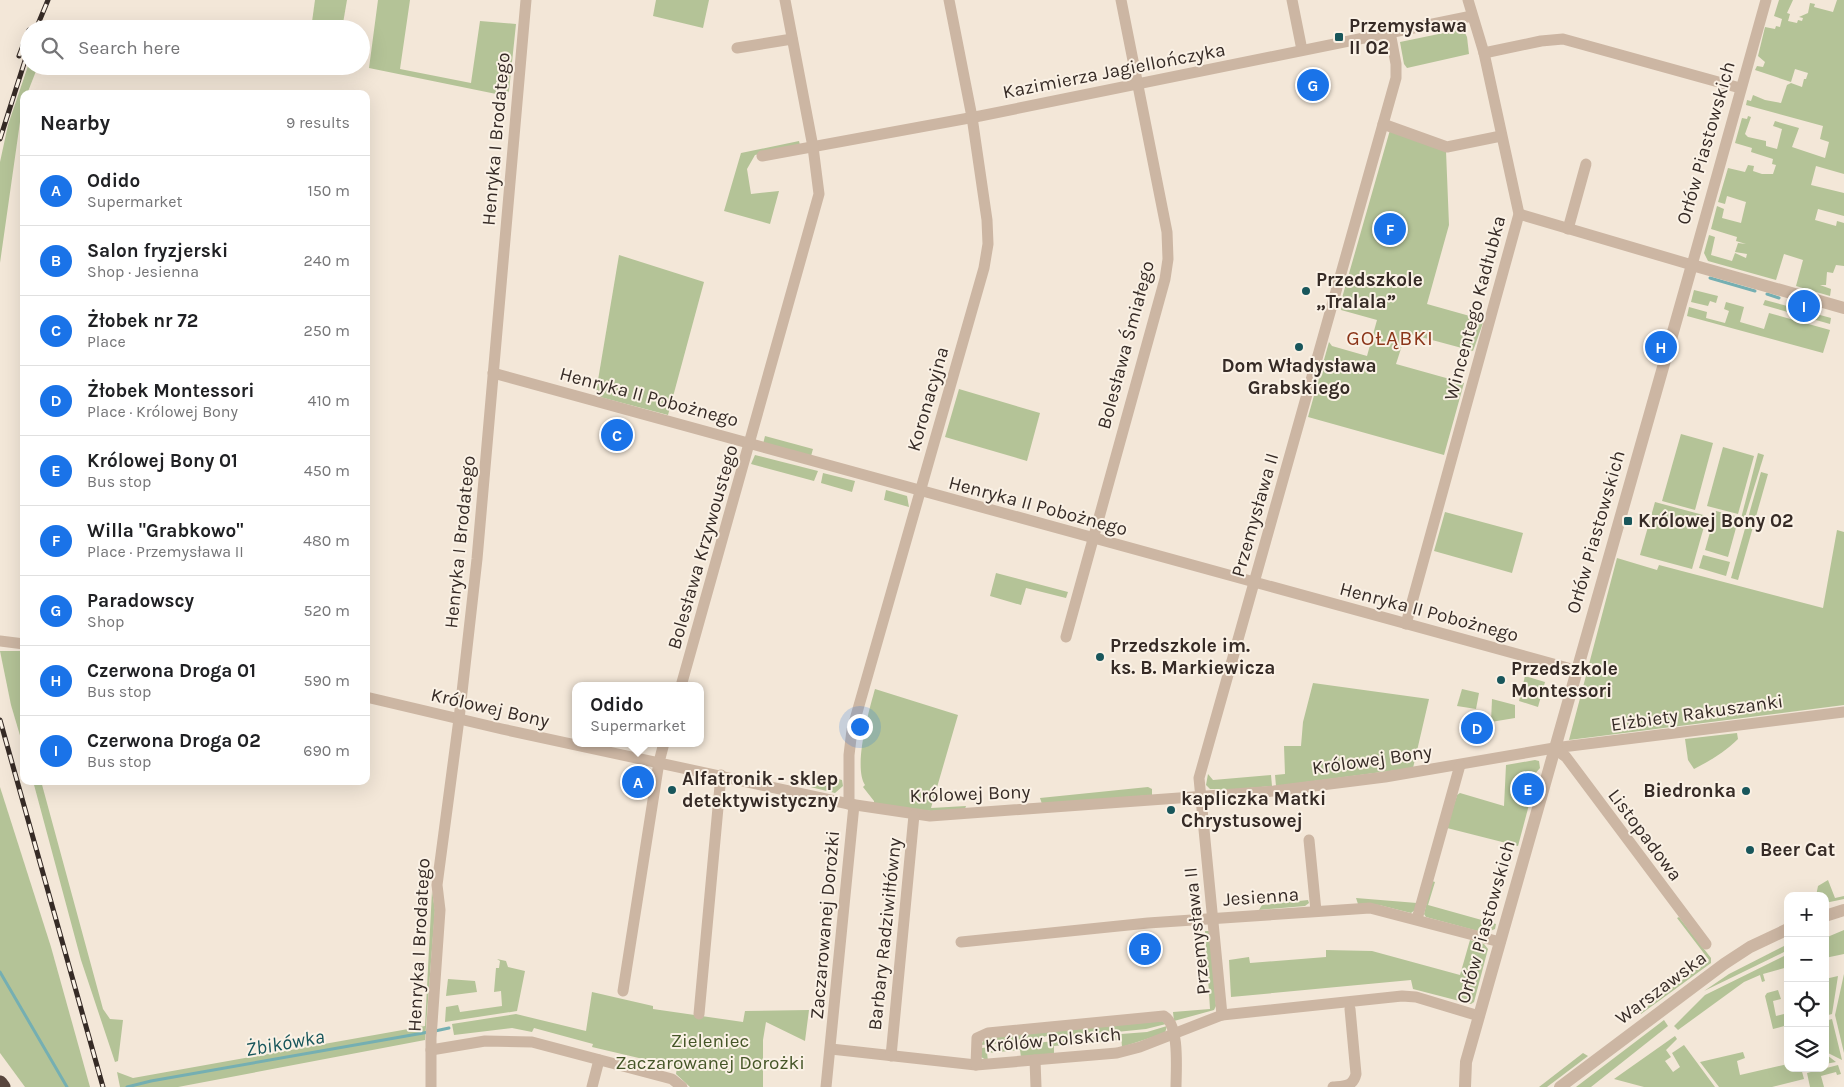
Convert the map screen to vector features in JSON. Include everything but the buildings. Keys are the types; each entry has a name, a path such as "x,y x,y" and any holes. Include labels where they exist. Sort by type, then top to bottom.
{"highway":[{"path":"0,1083 3,1087"}],"street":[{"name":"Henryka I Brodatego","path":"431,1087 432,1021 440,910 437,884 459,719 477,559 526,0"},
{"name":"Bolesława Krzywoustego","path":"683,682 819,194 785,0"},
{"name":"Koronacyjna","path":"851,804 849,755 852,730 984,268 988,244 972,117 949,0"},
{"name":"Bolesława Śmiałego","path":"1066,637 1165,279 1168,259 1168,235 1120,0"},
{"path":"1292,0 1302,50"},
{"name":"Wincentego Kadłubka","path":"1406,624 1519,214 1484,53 1468,0"},
{"name":"Orłów Piastowskich","path":"1467,1083 1466,1062 1575,670 1766,0"},
{"name":"Kazimierza Jagiellończyka","path":"762,156 972,117 1472,16"},
{"name":"Przemysława II","path":"1222,1015 1199,778 1397,73 1390,32"},
{"path":"737,48 792,39"},
{"path":"1484,53 1541,41 1563,39 1740,88"},
{"path":"1383,124 1447,147 1501,136"},
{"path":"1568,229 1586,164"},
{"path":"1519,214 1844,308"},
{"name":"Henryka II Pobożnego","path":"493,374 750,442 769,450 1575,670"},
{"path":"0,641 20,644"},
{"name":"Królowej Bony","path":"370,697 459,719 572,743"},
{"name":"Elżbiety Rakuszanki","path":"1554,748 1844,716"},
{"name":"Królowej Bony","path":"589,747 851,804 914,815 950,816 1321,786 1460,765 1554,748"},
{"path":"623,991 663,747"},
{"name":"Listopadowa","path":"1554,748 1566,757 1706,944"},
{"path":"1417,919 1460,765"},
{"path":"699,1014 721,775"},
{"name":"Zaczarowanej Dorożki","path":"826,1087 831,1049 851,804"},
{"name":"Barbary Radziwiłłówny","path":"891,1056 914,815"},
{"path":"1309,840 1316,911"},
{"name":"Jesienna","path":"961,942 1213,918 1370,908 1500,942"},
{"path":"1829,915 1844,910"},
{"name":"Warszawska","path":"1561,1087 1724,964 1750,947 1784,931"},
{"name":"Królów Polskich","path":"831,1049 976,1065 1117,1053 1174,1034 1222,1015 1408,996 1480,1016"},
{"path":"1334,1087 1349,1085 1355,1080 1350,1009"},
{"path":"976,1065 978,1038 988,1033 1164,1016 1168,1018 1174,1034 1176,1087"},
{"path":"431,1044 522,1041 672,1079 682,1087"},
{"path":"592,1087 599,1060"},
{"path":"1035,1060 1036,1087"}],"green space":[{"path":"315,0 347,0 344,20 312,20"},
{"path":"378,0 410,0 400,69 471,83 480,21 516,24 509,91 506,96 370,68"},
{"path":"656,0 709,0 703,28 653,16"},
{"path":"1779,0 1793,0 1787,13 1790,14 1788,21 1797,23 1798,20 1802,21 1803,18 1799,17 1808,13 1810,3 1815,4 1814,7 1833,12 1837,0 1844,0 1844,174 1816,166 1811,185 1844,193 1844,216 1818,209 1815,220 1836,226 1837,221 1844,223 1844,266 1836,265 1833,273 1827,272 1826,285 1820,285 1831,289 1830,296 1796,286 1803,260 1784,254 1776,280 1708,261 1704,253 1709,235 1715,237 1711,255 1732,261 1735,253 1746,258 1747,254 1735,252 1738,243 1746,244 1736,241 1737,237 1711,229 1717,206 1724,209 1722,218 1741,223 1746,202 1727,196 1725,204 1718,202 1728,168 1745,172 1748,165 1754,166 1753,171 1762,174 1773,174 1776,165 1772,164 1773,159 1751,152 1752,148 1735,143 1742,118 1747,119 1748,116 1751,117 1745,134 1748,137 1766,141 1766,146 1777,149 1782,129 1773,126 1775,121 1799,128 1792,147 1825,158 1829,142 1820,139 1823,126 1746,105 1747,100 1751,101 1753,95 1765,100 1781,103 1787,85 1791,83 1802,87 1808,73 1795,69 1791,82 1755,70 1757,66 1763,67 1765,62 1758,56 1765,27 1775,29 1776,26 1780,27 1782,19 1774,16"},
{"path":"1463,29 1467,37 1469,54 1407,68 1404,64 1400,42"},
{"path":"25,75 34,75 29,90 20,90 20,122 0,263 0,162 8,125"},
{"path":"1390,130 1446,151 1449,225 1427,304 1484,320 1473,351 1406,333 1396,364 1464,383 1444,455 1308,417 1329,342 1332,346 1367,356 1377,320 1341,310 1342,298"},
{"path":"799,141 800,145 755,155 747,169 751,194 779,191 770,224 724,211 741,153"},
{"path":"619,255 704,282 668,415 600,397 596,392"},
{"path":"1694,290 1718,296 1716,303 1710,301 1708,306 1691,302"},
{"path":"1765,300 1831,318 1830,324 1763,305"},
{"path":"1726,302 1744,307 1740,322 1764,329 1769,313 1830,330 1823,353 1687,316 1689,307 1707,312 1706,318 1725,323 1729,311 1724,309"},
{"path":"959,389 1040,413 1027,461 945,437"},
{"path":"1681,434 1713,443 1695,510 1662,501"},
{"path":"765,436 813,449 811,456 763,444"},
{"path":"1723,447 1754,456 1738,514 1707,506"},
{"path":"1758,453 1764,455 1742,527 1739,526"},
{"path":"755,455 818,471 814,481 751,464"},
{"path":"1761,472 1768,474 1738,580 1731,578"},
{"path":"823,473 855,481 852,492 821,483"},
{"path":"886,490 907,496 909,507 884,500"},
{"path":"1655,502 1707,516 1692,569 1640,555"},
{"path":"1716,511 1739,517 1728,557 1705,550"},
{"path":"1445,512 1523,533 1512,573 1434,551"},
{"path":"1837,530 1844,532 1844,705 1569,740 1617,558 1657,570 1659,565 1823,608"},
{"path":"1703,555 1730,562 1726,576 1699,568"},
{"path":"996,573 1068,592 1066,598 1026,588 1021,605 990,596"},
{"path":"0,651 20,651 20,735 11,705"},
{"path":"1525,676 1545,682 1538,707 1519,701"},
{"path":"1313,683 1429,699 1413,768 1276,786 1275,775 1285,774 1284,746 1301,746 1303,722"},
{"path":"875,689 958,715 931,808 966,806 965,809 931,811 874,804 874,801 863,787 865,785 862,777 861,752"},
{"path":"1462,689 1479,693 1476,709 1457,706"},
{"path":"1492,699 1515,705 1515,718 1491,722"},
{"path":"1737,733 1738,739 1728,748 1694,769 1688,760 1685,739"},
{"path":"1539,761 1540,768 1534,775 1531,786 1527,785 1525,792 1529,793 1530,801 1518,846 1447,828 1457,795 1460,793 1504,806 1506,765"},
{"path":"1208,774 1213,780 1271,775 1272,786 1217,791 1217,789 1210,789 1206,785"},
{"path":"831,777 842,780 843,786 835,793 794,783 795,779 824,785 830,783"},
{"path":"34,785 42,785 103,1009 110,1019 123,1020 118,1061 115,1062 81,960"},
{"path":"0,787 51,947 90,1087 25,1087 0,1053"},
{"path":"1148,787 1152,789 1152,795 1042,804 1040,798"},
{"path":"1828,880 1835,898 1844,896 1844,899 1829,902 1829,892 1817,892 1818,886"},
{"path":"1432,881 1435,882 1428,905 1496,924 1495,929 1485,933 1426,917 1424,914"},
{"path":"432,891 435,910 425,1040 178,1087 120,1087 117,1072 133,1078 425,1026"},
{"path":"1356,898 1417,903 1415,910 1411,913 1379,905 1358,904"},
{"path":"1308,900 1309,903 1305,906 1259,910 1262,905"},
{"path":"1679,917 1711,958 1711,963 1641,1014 1640,1012 1709,960 1677,918"},
{"path":"1844,930 1844,954 1829,957 1829,936"},
{"path":"1205,931 1210,931 1216,1006 1214,1010 1174,1021 1173,1012 1210,1009"},
{"path":"1470,940 1484,944 1488,949 1474,1002 1471,1004 1413,989 1411,980 1231,997 1229,960 1249,957 1250,963 1326,957 1326,950 1372,951 1460,975"},
{"path":"1784,946 1784,952 1704,991 1729,974"},
{"path":"1784,956 1784,968 1763,974 1765,981 1762,982 1760,975 1744,982 1678,1030 1674,1026 1705,995"},
{"path":"497,959 506,961 508,967 525,971 517,1011 445,1022 446,1007 458,1005 460,1012 502,1006 501,991 494,992 496,968 499,968 500,961"},
{"path":"1844,974 1844,1053 1835,1015"},
{"path":"1838,976 1832,1014 1829,1015 1829,982 1829,978"},
{"path":"448,979 475,981 477,992 446,996"},
{"path":"1778,990 1781,999 1773,1001 1776,1016 1784,1014 1784,1026 1773,1029 1765,996 1767,993"},
{"name":"Zieleniec Zaczarowanej Dorożki","path":"592,992 653,1006 653,1009 743,1022 745,1011 809,1010 805,1041 766,1022 763,1040 763,1087 690,1087 676,1074 677,1067 592,1047 593,1044 534,1028 532,1032 512,1028 454,1035 452,1024 516,1014 586,1031"},
{"path":"1832,1019 1842,1060 1829,1054 1829,1020"},
{"path":"1664,1020 1668,1026 1591,1087 1576,1087"},
{"path":"1162,1021 1166,1024 1146,1029 1047,1039 1047,1036 1043,1037 1043,1039 1026,1039 1026,1041 981,1045 985,1038"},
{"path":"1167,1026 1165,1033 1122,1047 1121,1034 1147,1032"},
{"path":"1118,1035 1119,1040 1054,1046 1054,1054 1021,1057 1020,1050 987,1053 988,1061 981,1057 981,1048"},
{"path":"1675,1036 1677,1039 1666,1050 1671,1057 1665,1061 1673,1072 1680,1067 1672,1053 1684,1045 1715,1087 1644,1087 1614,1079"},
{"path":"1743,1052 1745,1058 1737,1061 1740,1075 1784,1065 1784,1072 1802,1072 1804,1079 1772,1087 1719,1087 1700,1062"},
{"path":"1583,1053 1588,1056 1547,1087 1539,1087"},
{"path":"1829,1057 1836,1062 1829,1063"},
{"path":"1838,1065 1841,1074 1837,1075 1836,1072 1821,1076 1824,1087 1810,1087 1807,1073 1829,1072 1829,1067"}],"waterway":[{"path":"1710,278 1755,291"},
{"path":"1767,294 1779,298"},
{"name":"Żbikówka","path":"0,972 67,1087"},
{"name":"Żbikówka","path":"435,1031 449,1028"},
{"name":"Żbikówka","path":"127,1087 151,1081 429,1032"}],"railway":[{"path":"40,20 48,0"},
{"path":"0,139 20,75"},
{"path":"0,720 103,1087"}],"place":[{"name":"Przemysława II 02","path":"1339,37"},
{"name":"Paradowscy","path":"1313,85"},
{"name":"Willa \"Grabkowo\"","path":"1390,229"},
{"name":"Przedszkole „Tralala”","path":"1306,291"},
{"name":"Czerwona Droga 02","path":"1804,306"},
{"name":"Dom Władysława Grabskiego","path":"1299,347"},
{"name":"Czerwona Droga 01","path":"1661,347"},
{"name":"Żłobek nr 72","path":"617,435"},
{"name":"Królowej Bony 02","path":"1628,521"},
{"name":"Przedszkole im. ks. B. Markiewicza","path":"1100,657"},
{"name":"Przedszkole Montessori","path":"1501,680"},
{"name":"Żłobek Montessori","path":"1477,728"},
{"name":"Odido","path":"638,782"},
{"name":"Królowej Bony 01","path":"1528,789"},
{"name":"Alfatronik - sklep detektywistyczny","path":"672,790"},
{"name":"Biedronka","path":"1746,791"},
{"name":"kapliczka Matki Chrystusowej","path":"1171,810"},
{"name":"Beer Cat","path":"1750,850"},
{"name":"Salon fryzjerski","path":"1145,949"}],"district":[{"name":"GOŁĄBKI","path":"1390,338"}]}
